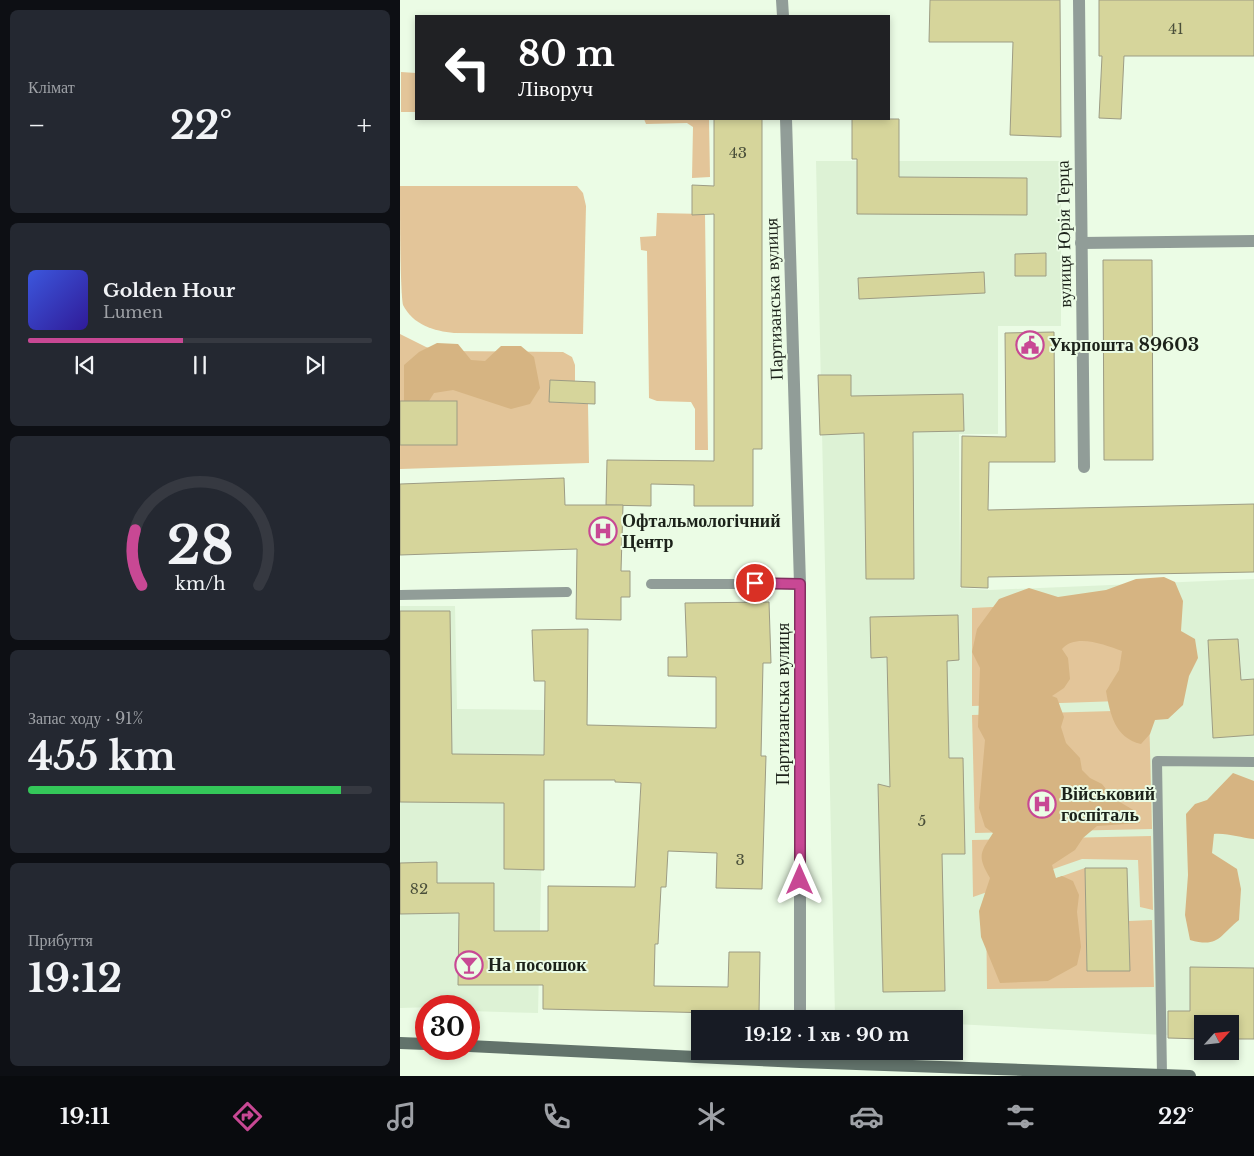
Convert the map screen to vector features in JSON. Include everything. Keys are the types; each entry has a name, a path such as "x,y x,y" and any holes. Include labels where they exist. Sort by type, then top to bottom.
{"street":[{"path":"782,0 783,15"},
{"name":"вулиця Юрія Герца","path":"1079,0 1084,467"},
{"name":"Партизанська вулиця","path":"786,120 800,584 800,1010"},
{"path":"1081,242 1254,241"},
{"path":"400,1043 415,1044"},
{"path":"480,1046 691,1053"},
{"path":"860,1060 1190,1076"}],"lane":[{"path":"651,584 800,584"},
{"path":"400,595 567,592"},
{"path":"1162,1075 1157,761 1254,762"}],"shaded area":[{"path":"401,72 415,73 415,112 401,112"},
{"path":"644,120 709,120 710,177 692,178 693,127 687,123 646,124"},
{"name":"Військовий госпіталь","path":"816,161 1061,161 1061,326 998,326 998,434 959,434 960,588 989,590 1254,579 1254,1039 1239,1038 1239,1015 1194,1015 1194,1037 963,1024 963,1010 835,1010"},
{"path":"400,186 577,186 583,193 586,206 583,334 454,333 432,329 412,318 403,305 402,297"},
{"path":"657,213 705,214 708,450 695,450 695,409 691,402 657,401 649,398 647,251 641,250 640,237 656,236"},
{"path":"400,334 426,347 439,351 563,352 572,357 575,365 575,381 549,402 588,404 589,463 400,469"},
{"path":"437,343 458,344 471,360 485,361 501,346 521,346 534,357 540,388 530,404 511,409 453,390 434,393 429,401 404,401 404,365 419,352"},
{"path":"1164,577 1175,582 1183,601 1181,631 1195,639 1198,658 1189,676 1183,705 1168,719 1155,720 1150,734 1141,744 1132,741 1115,724 1109,708 1106,691 1119,670 1122,651 1083,641 1068,644 1062,649 1068,658 1070,679 1064,688 1052,696 1057,698 1064,717 1061,727 1066,743 1080,758 1082,770 1090,778 1102,784 1113,798 1135,811 1140,823 1097,826 1083,838 1075,850 1052,865 1056,878 1062,876 1073,881 1079,895 1077,912 1081,947 1077,965 1048,981 1000,983 981,937 979,911 990,878 983,864 982,855 985,845 993,833 985,827 979,808 985,740 978,727 980,668 972,652 977,629 999,599 1029,588 1058,597 1106,590 1136,579"},
{"path":"1175,598 1179,699 972,706 972,608"},
{"path":"400,606 455,606 457,709 545,710 538,1013 480,1011 480,995 415,995 415,1008 400,1008"},
{"path":"1149,710 1152,829 975,833 972,715"},
{"path":"1233,773 1254,781 1254,839 1214,834 1212,853 1237,869 1241,889 1239,920 1218,939 1207,942 1190,940 1185,915 1188,875 1186,814 1195,804 1207,800"},
{"path":"1151,836 1153,910 1140,907 1138,860 1082,859 973,897 972,840"},
{"path":"1085,868 1087,971 1130,970 1129,921 1152,920 1154,987 987,989 986,903"}],"building":[{"path":"930,0 1060,0 1061,137 1010,135 1013,42 929,42"},
{"path":"1099,0 1254,0 1254,56 1124,56 1121,119 1099,118 1102,56 1099,56"},
{"path":"899,119 899,177 1027,178 1027,215 857,214 857,159 852,159 852,120"},
{"path":"714,120 762,120 762,449 753,449 753,506 694,506 694,485 651,484 651,506 606,505 607,460 714,461 714,214 692,215 692,185 714,186"},
{"path":"1046,253 1046,276 1015,276 1015,254"},
{"path":"1103,260 1152,260 1153,460 1104,460"},
{"path":"984,272 985,293 859,299 858,278"},
{"path":"1054,332 1055,462 989,462 988,510 1254,504 1254,572 988,577 988,588 961,587 962,436 1006,437 1005,333"},
{"path":"818,375 851,375 851,396 963,394 964,431 913,432 914,579 866,579 864,433 820,435"},
{"path":"550,380 595,382 595,404 549,402"},
{"path":"400,401 457,401 457,445 400,445"},
{"path":"564,478 565,505 623,505 621,571 630,571 630,597 621,597 621,620 576,619 577,549 400,555 400,484"},
{"path":"769,602 771,663 763,663 761,756 766,756 762,889 716,888 717,853 668,851 666,887 661,887 658,944 655,944 654,986 728,987 729,952 760,952 759,1010 691,1010 691,1012 543,1009 543,985 458,985 459,913 400,914 400,863 437,862 437,883 494,883 494,931 548,931 548,886 635,887 641,783 615,782 615,780 544,780 544,870 504,869 504,803 400,802 400,611 450,611 452,754 544,755 545,681 534,681 532,630 588,629 587,725 716,728 716,677 668,676 668,657 687,657 685,603"},
{"path":"958,615 959,660 947,661 949,758 963,758 965,854 942,854 945,991 883,992 878,784 890,787 887,657 871,658 870,617"},
{"path":"1238,639 1241,680 1254,679 1254,735 1213,738 1208,640"},
{"path":"1085,868 1127,868 1130,971 1087,971"},
{"path":"1190,967 1254,968 1254,1039 1239,1039 1239,1015 1194,1015 1194,1039 1168,1038 1168,1011 1190,1011"}],"place":[{"name":"Укрпошта 89603","path":"1030,345"},
{"name":"Офтальмологічний Центр","path":"603,531"},
{"name":"Військовий госпіталь","path":"1042,804"},
{"name":"На посошок","path":"469,965"}],"route":[{"path":"755,583 800,584 800,880"}]}
